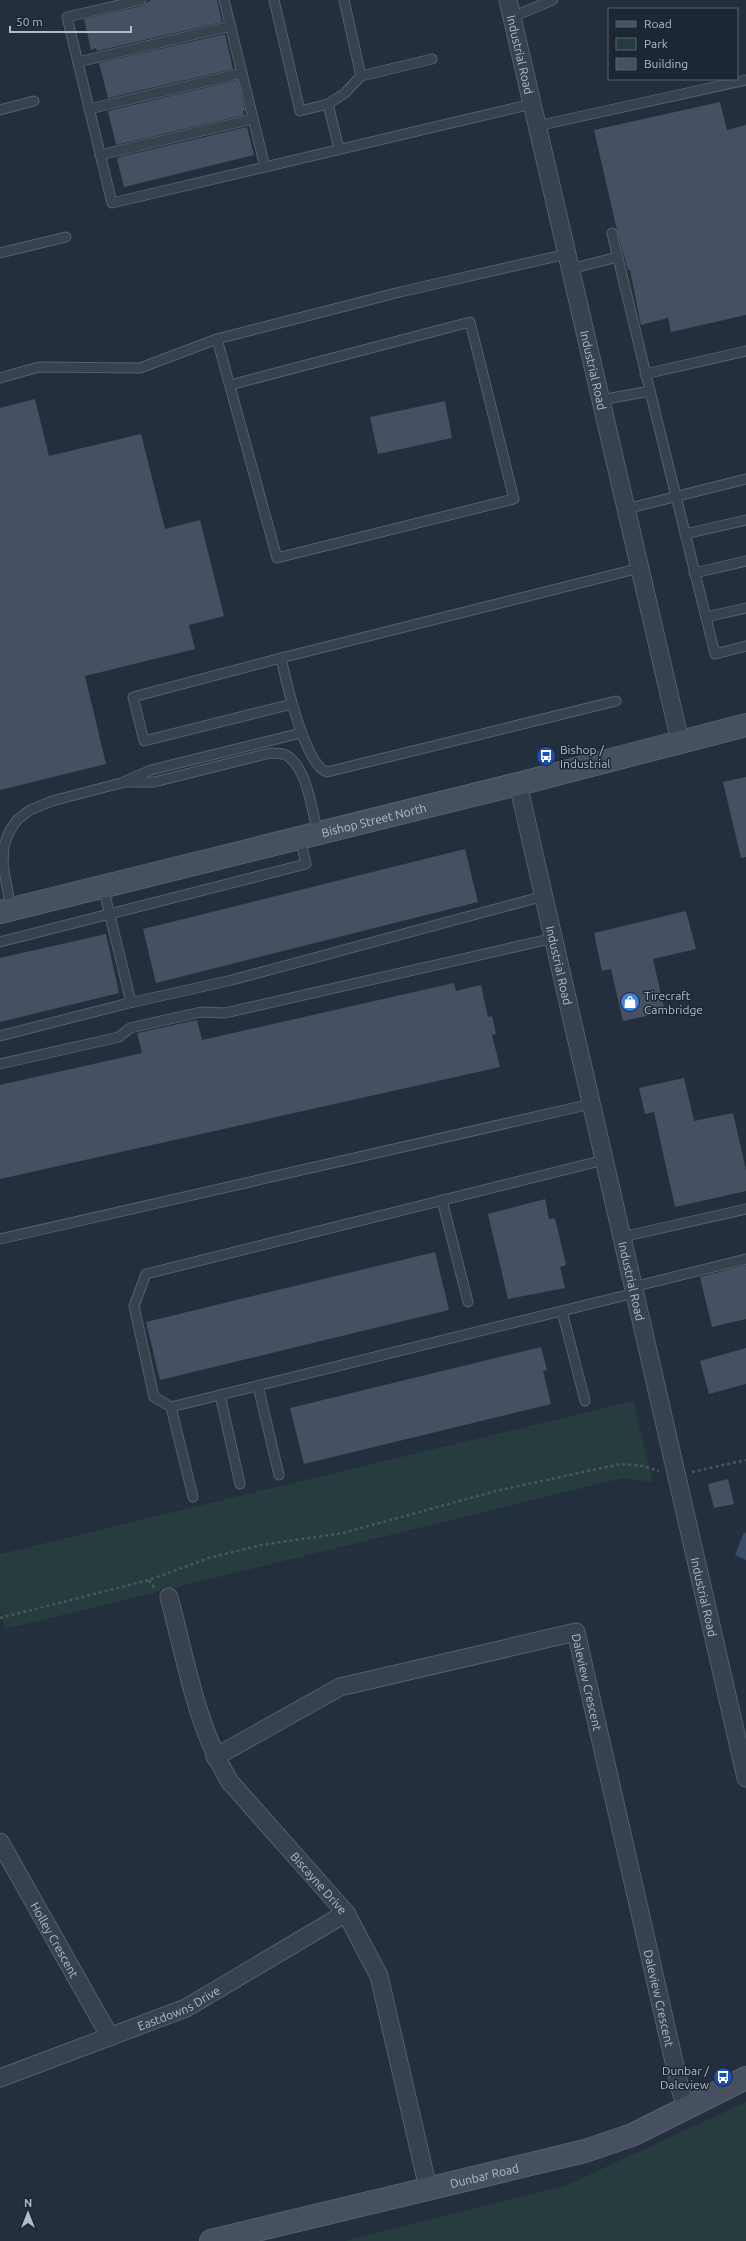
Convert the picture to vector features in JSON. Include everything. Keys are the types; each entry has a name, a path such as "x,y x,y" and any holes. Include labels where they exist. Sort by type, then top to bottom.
{"main road":[{"name":"Bishop Street North","path":"6,911 518,784 746,725"},
{"name":"Dunbar Road","path":"211,2241 585,2151 632,2135 746,2078"}],"street":[{"name":"Industrial Road","path":"508,0 680,741"},
{"name":"Industrial Road","path":"518,784 746,1778"},
{"name":"Biscayne Drive","path":"169,1598 201,1721 215,1757 230,1782 346,1913 379,1976 428,2188"},
{"name":"Daleview Crescent","path":"215,1757 340,1687 576,1632 680,2088 686,2108"},
{"name":"Holley Crescent","path":"0,1842 110,2037"},
{"name":"Eastdowns Drive","path":"0,2078 186,2008 346,1913"}],"lane":[{"path":"141,0 67,17 112,204 532,104"},
{"path":"224,0 264,167"},
{"path":"274,0 300,111 328,104 345,93 361,76 432,59"},
{"path":"344,0 361,76"},
{"path":"512,17 553,0"},
{"path":"78,62 230,26"},
{"path":"89,109 242,73"},
{"path":"537,126 746,80"},
{"path":"0,110 34,101"},
{"path":"328,104 340,149"},
{"path":"100,155 253,119"},
{"path":"612,234 675,497 715,654 746,646"},
{"path":"0,253 66,237"},
{"path":"0,378 39,367 140,368 217,339 400,292 569,262 618,257"},
{"path":"217,339 277,558 514,499 470,322 230,385"},
{"path":"646,374 746,351"},
{"path":"601,400 650,391"},
{"path":"626,509 746,479"},
{"path":"685,534 746,520"},
{"path":"694,573 746,561"},
{"path":"292,704 144,741 133,697 281,658 640,568"},
{"path":"706,618 746,608"},
{"path":"281,658 292,704 301,733 317,765 322,770 327,772 616,701"},
{"path":"6,911 3,865 4,846 8,832 16,820 30,810 52,801 121,783 152,770 301,733"},
{"path":"0,942 306,864 309,836 302,772 295,762 284,754 270,753 154,782 121,783"},
{"path":"103,887 131,1002"},
{"path":"0,1036 131,1002 232,980 544,896"},
{"path":"0,1064 119,1036 130,1028 201,1012 226,1014 554,938"},
{"path":"0,1239 591,1104"},
{"path":"604,1160 146,1274 134,1306 154,1397 171,1407 562,1311 746,1259"},
{"path":"442,1200 468,1302"},
{"path":"622,1237 746,1209"},
{"path":"562,1311 585,1401"},
{"path":"258,1386 279,1475"},
{"path":"220,1395 240,1484"},
{"path":"171,1407 193,1497"}],"path":[{"path":"690,1472 746,1460"},
{"path":"0,1618 149,1580 209,1558 261,1545 343,1533 496,1491 620,1464 643,1466 659,1471 660,1476"}],"green space":[{"path":"633,1401 653,1482 623,1478 5,1629 0,1611 0,1554"},
{"path":"746,2102 746,2241 345,2241 565,2186"}],"water":[{"path":"744,1532 746,1533 746,1560 735,1555"}],"building":[{"path":"151,0 217,0 222,22 97,51 96,48 91,50 84,19 142,6"},
{"path":"225,34 233,69 108,98 99,63"},
{"path":"238,80 245,111 243,111 244,115 116,145 108,111"},
{"path":"720,102 727,130 746,125 746,315 671,332 668,318 641,325 630,270 628,270 616,226 594,130"},
{"path":"247,127 254,155 124,187 117,159 119,157"},
{"path":"35,399 49,456 141,434 165,529 200,520 224,616 189,625 195,649 85,676 106,764 0,790 0,408"},
{"path":"445,401 452,438 378,454 370,417"},
{"path":"746,777 746,857 741,858 723,782"},
{"path":"465,849 478,902 156,983 143,929"},
{"path":"686,911 696,949 653,959 665,1012 623,1021 611,969 602,971 594,933"},
{"path":"106,934 119,993 0,1022 0,958"},
{"path":"454,983 456,991 481,985 488,1017 492,1016 496,1034 492,1035 500,1067 0,1179 0,1085 142,1053 137,1033 197,1020 202,1040"},
{"path":"684,1078 694,1121 733,1113 746,1170 746,1191 675,1207 654,1112 645,1114 639,1088"},
{"path":"545,1199 549,1219 555,1218 566,1265 560,1267 565,1288 508,1299 488,1214"},
{"path":"435,1252 449,1310 160,1380 146,1322"},
{"path":"746,1265 746,1319 712,1327 700,1277"},
{"path":"541,1347 547,1370 543,1371 551,1404 304,1464 290,1408"},
{"path":"746,1348 746,1384 709,1394 700,1361"},
{"path":"728,1479 734,1504 714,1508 708,1484"}],"place":[{"name":"Bishop / Industrial","path":"546,756"},
{"name":"Tirecraft Cambridge","path":"630,1002"},
{"name":"Dunbar / Daleview","path":"723,2077"}]}
